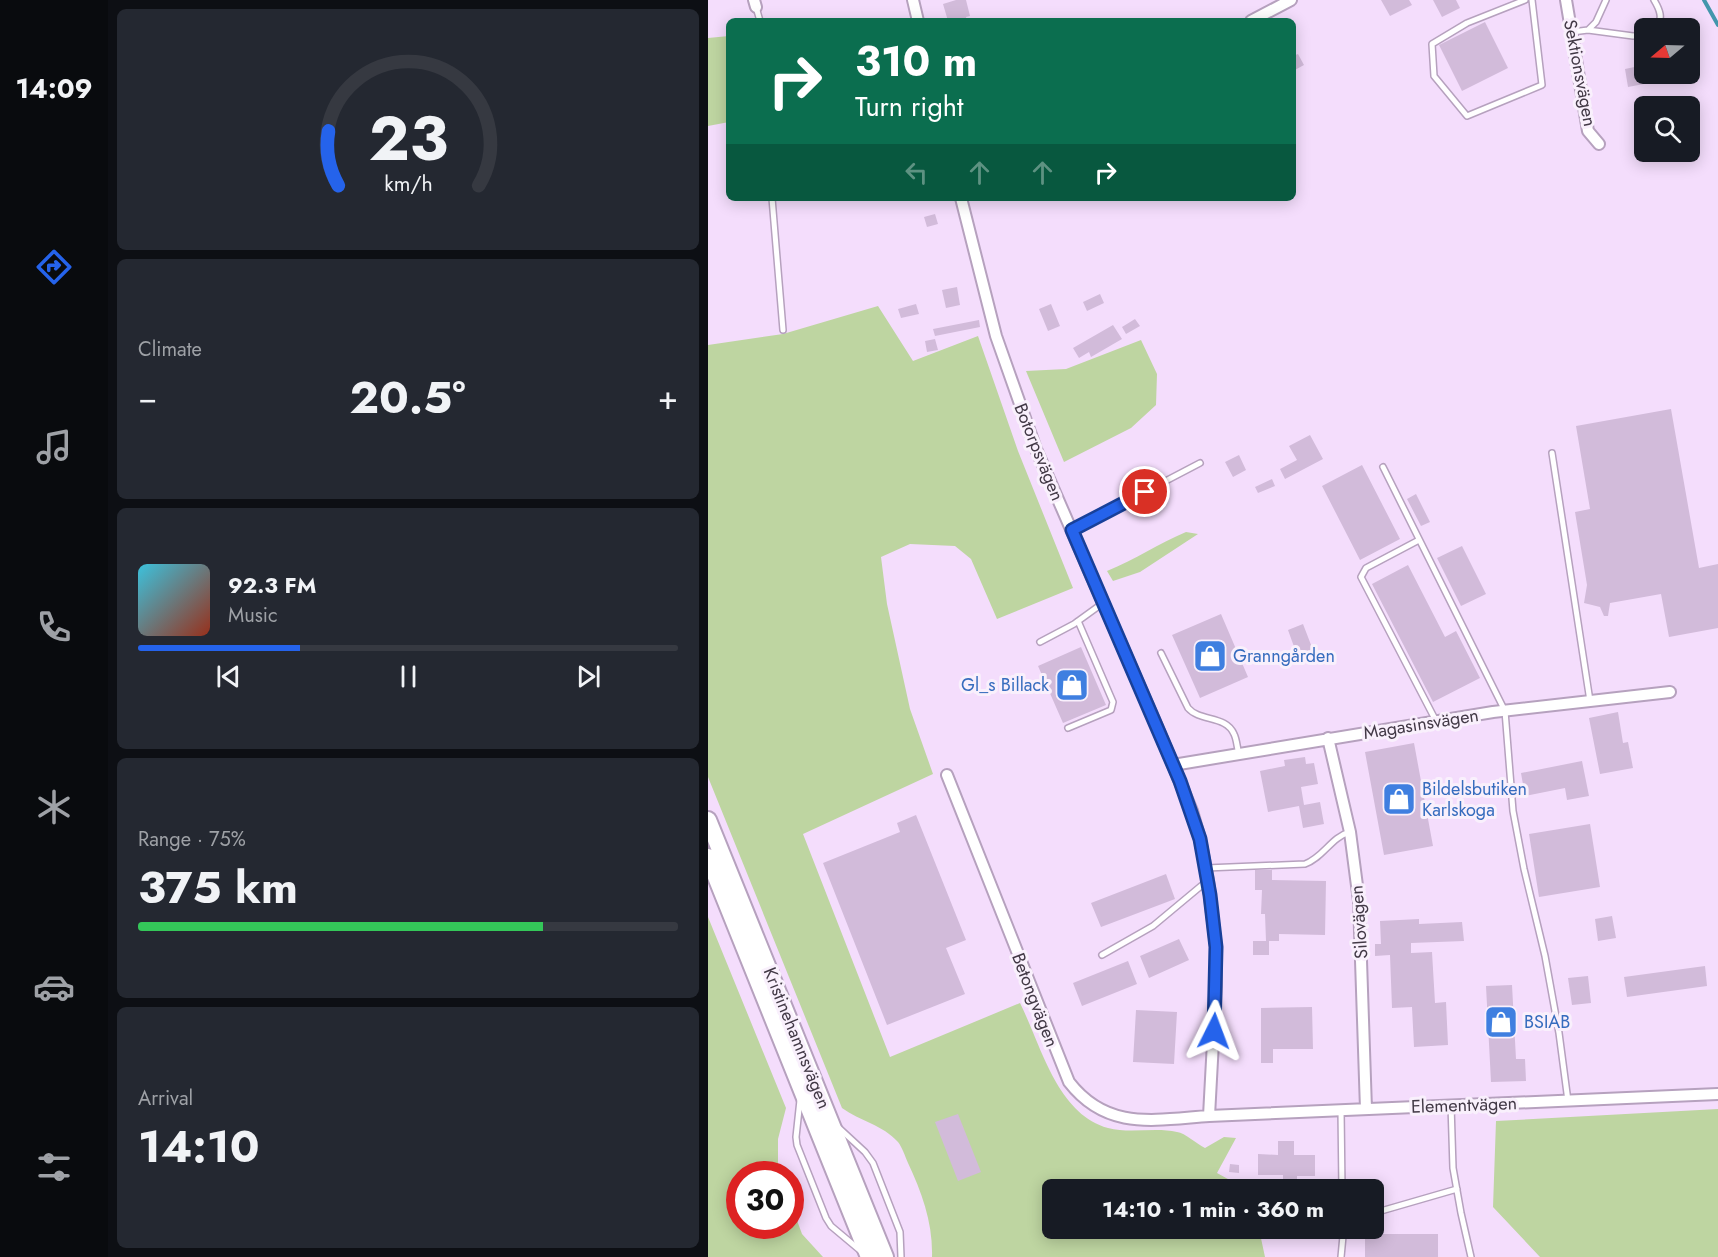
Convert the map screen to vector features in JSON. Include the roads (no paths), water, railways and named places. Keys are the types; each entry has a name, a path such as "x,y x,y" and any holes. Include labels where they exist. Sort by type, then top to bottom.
{"highway":[{"name":"Kristinehamnsvägen","path":"708,820 885,1257"},
{"name":"Kristinehamnsvägen","path":"708,857 868,1257"}],"street":[{"path":"913,0 917,18"},
{"path":"1257,18 1291,0"},
{"name":"Sektionsvägen","path":"1566,0 1588,131 1599,144"},
{"name":"Botorpsvägen","path":"962,201 996,336 1036,449 1191,811 1206,868 1216,947 1209,1116"},
{"name":"Magasinsvägen","path":"1173,765 1436,721 1670,692"},
{"name":"Silovägen","path":"1328,738 1350,832 1361,931 1366,1109"},
{"name":"Betongvägen","path":"947,775 1069,1082 1093,1107 1129,1119 1209,1116"},
{"name":"Elementvägen","path":"1209,1116 1718,1094"}],"lane":[{"path":"1526,0 1467,23 1432,44 1434,76 1467,116 1542,85 1532,0"},
{"path":"1588,30 1596,22 1606,0"},
{"path":"1654,0 1661,18"},
{"path":"1572,32 1588,30 1634,36"},
{"path":"772,201 783,330"},
{"path":"1552,453 1590,701"},
{"path":"1072,530 1200,463"},
{"path":"1383,467 1505,711 1513,811 1545,956 1568,1101"},
{"path":"1419,540 1366,568 1362,577 1436,721"},
{"path":"1040,642 1078,621 1103,603"},
{"path":"1068,729 1111,710 1113,706 1078,621"},
{"path":"1161,652 1188,708 1194,715 1217,720 1228,726 1234,733 1239,754"},
{"path":"1206,868 1305,864 1314,861 1340,834 1350,832"},
{"path":"1102,955 1153,926 1208,880"},
{"path":"802,1090 797,1145 831,1226 868,1257"},
{"path":"1451,1106 1454,1168 1471,1257"},
{"path":"1341,1110 1342,1179"},
{"path":"831,1122 865,1152 873,1163 900,1232 901,1257"},
{"path":"1384,1210 1457,1190"},
{"path":"1341,1257 1343,1239"}],"waterway":[{"path":"1704,0 1718,25"}],"place":[{"name":"Granngården","path":"1210,656"},
{"name":"Gl_s Billack","path":"1072,685"},
{"name":"Bildelsbutiken Karlskoga","path":"1399,799"},
{"name":"BSIAB","path":"1501,1022"}]}
